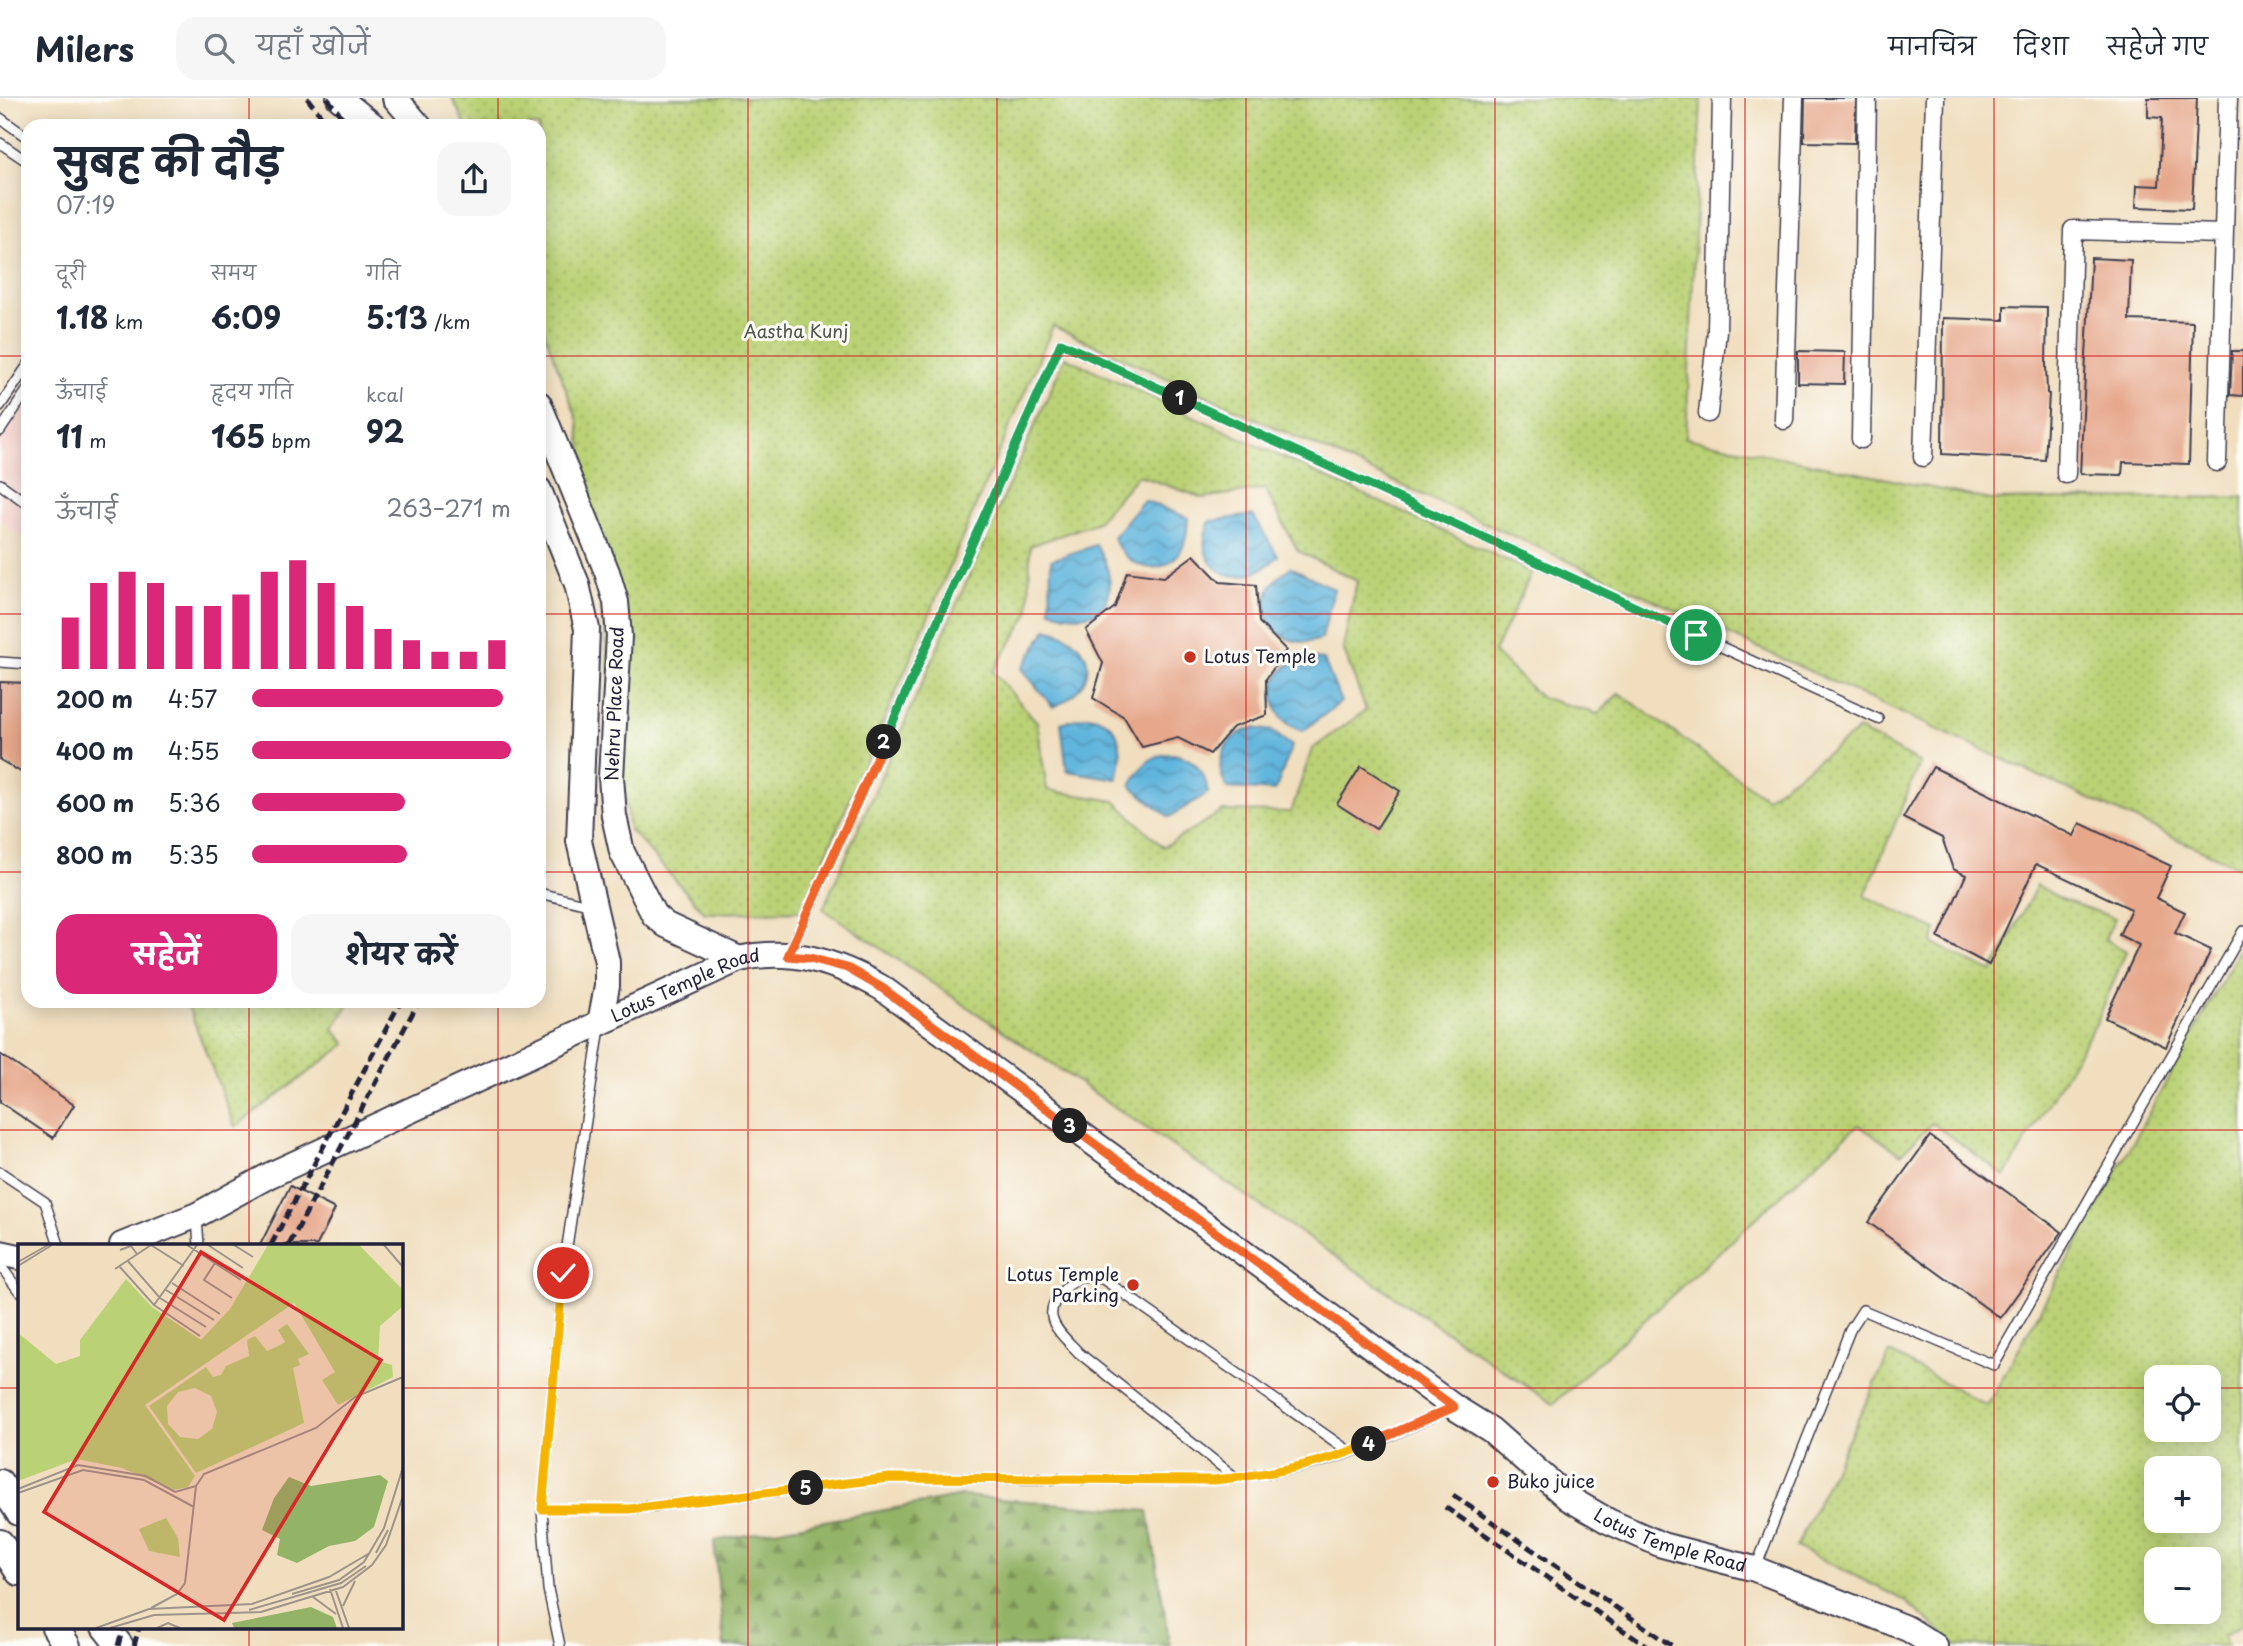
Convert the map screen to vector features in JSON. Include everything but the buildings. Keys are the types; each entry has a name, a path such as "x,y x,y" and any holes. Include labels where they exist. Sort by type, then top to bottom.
{"main road":[{"path":"0,1483 18,1510"},
{"path":"0,1543 18,1570"},
{"path":"56,1628 67,1646"},
{"path":"106,1628 120,1646"}],"street":[{"path":"339,98 365,119"},
{"path":"395,98 413,119"},
{"path":"1708,413 1717,331 1722,98"},
{"path":"1784,419 1794,98"},
{"path":"1861,439 1867,98"},
{"path":"1923,457 1935,98"},
{"path":"2217,462 2228,98"},
{"path":"2066,474 2073,230 2223,234"},
{"name":"Nehru Place Road","path":"546,421 607,572 616,602 619,636 611,777 614,816 622,852 654,915 666,925 739,959"},
{"name":"Nehru Place Road","path":"546,507 577,584 587,629 579,841 607,962 607,986 600,1023"},
{"name":"Lotus Temple Road","path":"124,1244 197,1215 270,1175 739,959 763,953 810,958 847,968 882,988 1454,1407 1492,1430 1568,1498 1608,1521 1662,1545 1755,1569 1908,1629 1935,1646"},
{"path":"0,1253 18,1258"}],"lane":[{"path":"0,118 21,133"},
{"path":"0,143 21,157"},
{"path":"788,956 1061,343 1878,719"},
{"path":"0,406 21,375"},
{"path":"0,430 21,399"},
{"path":"0,485 21,499"},
{"path":"0,662 21,664"},
{"path":"546,894 596,907"},
{"path":"1755,1569 1850,1330 1863,1311 1994,1365 2243,931"},
{"path":"561,1646 548,1589 542,1509 563,1273 600,1023"},
{"path":"0,1172 45,1202 60,1244"},
{"path":"197,1215 199,1244"},
{"path":"0,1265 18,1290"},
{"path":"1237,1478 1079,1353 1060,1332 1052,1319 1052,1306 1071,1283 1085,1277 1103,1279 1350,1452"},
{"path":"542,1509 629,1509 889,1478 1237,1478 1317,1463 1350,1452 1454,1407"}],"shaded area":[{"path":"21,405 21,536 0,522 0,436"}],"green space":[{"name":"Aastha Kunj","path":"452,98 1701,98 1686,438 1991,500 2243,497 2243,869 1053,326 802,911 705,913 629,829 578,421 546,336 546,119 462,119"},
{"path":"1065,357 1532,572 1494,652 1540,697 1598,714 1619,693 1766,798 1859,730 1920,763 1865,896 1936,930 1932,943 1992,972 2037,885 2061,899 2115,918 2105,939 2126,951 2097,1022 2005,1176 1932,1123 1901,1154 1858,1125 1553,1404 823,909","holes":["1138,475 1203,498 1265,489 1298,551 1357,581 1343,648 1366,710 1312,749 1291,812 1223,811 1163,847 1115,801 1047,790 1037,722 993,672 1029,613 1030,546 1096,523"]},
{"path":"2243,943 2243,1625 2224,1635 2227,1646 1957,1646 1904,1600 1796,1547 1890,1353 1987,1406"},
{"path":"189,1008 346,1008 333,1029 346,1044 235,1127"},
{"path":"962,1496 1148,1511 1170,1646 724,1646 714,1541"}],"water":[{"path":"1144,500 1188,518 1181,550 1173,560 1154,568 1134,562 1125,556 1113,537"},
{"path":"1253,515 1278,556 1263,568 1247,575 1233,576 1221,572 1211,563 1206,552 1205,537 1210,521"},
{"path":"1096,545 1105,562 1109,578 1109,592 1105,603 1097,611 1085,615 1069,615 1050,610 1051,560"},
{"path":"1291,567 1334,589 1322,638 1310,641 1288,639 1271,625 1266,604 1269,591 1278,578"},
{"path":"1047,629 1064,635 1077,644 1087,665 1086,677 1080,688 1053,707 1022,669"},
{"path":"1305,658 1324,660 1341,702 1303,731 1290,725 1281,716 1275,705 1274,693 1282,671"},
{"path":"1088,716 1109,724 1119,739 1117,779 1067,771 1061,723"},
{"path":"1253,728 1272,731 1292,746 1275,791 1227,788 1223,778 1221,760 1228,744 1235,737"},
{"path":"1172,754 1186,758 1197,766 1208,793 1169,817 1131,786 1138,773 1152,759"}],"railway":[{"path":"307,98 324,119"},
{"path":"327,98 344,119"},
{"path":"272,1244 397,1008"},
{"path":"290,1244 415,1008"},
{"path":"1453,1495 1672,1646"},
{"path":"1445,1507 1646,1646"},
{"path":"118,1646 123,1628"},
{"path":"134,1646 139,1628"}],"place":[{"name":"Lotus Temple","path":"1190,657"},
{"name":"Lotus Temple Parking","path":"1133,1285"},
{"name":"Buko juice","path":"1493,1482"}],"route":[{"path":"563,1273 542,1509 629,1509 889,1478 1214,1480 1262,1475 1317,1463 1350,1452 1454,1407 882,988 847,968 810,958 788,956 1061,343 1696,635"}]}
